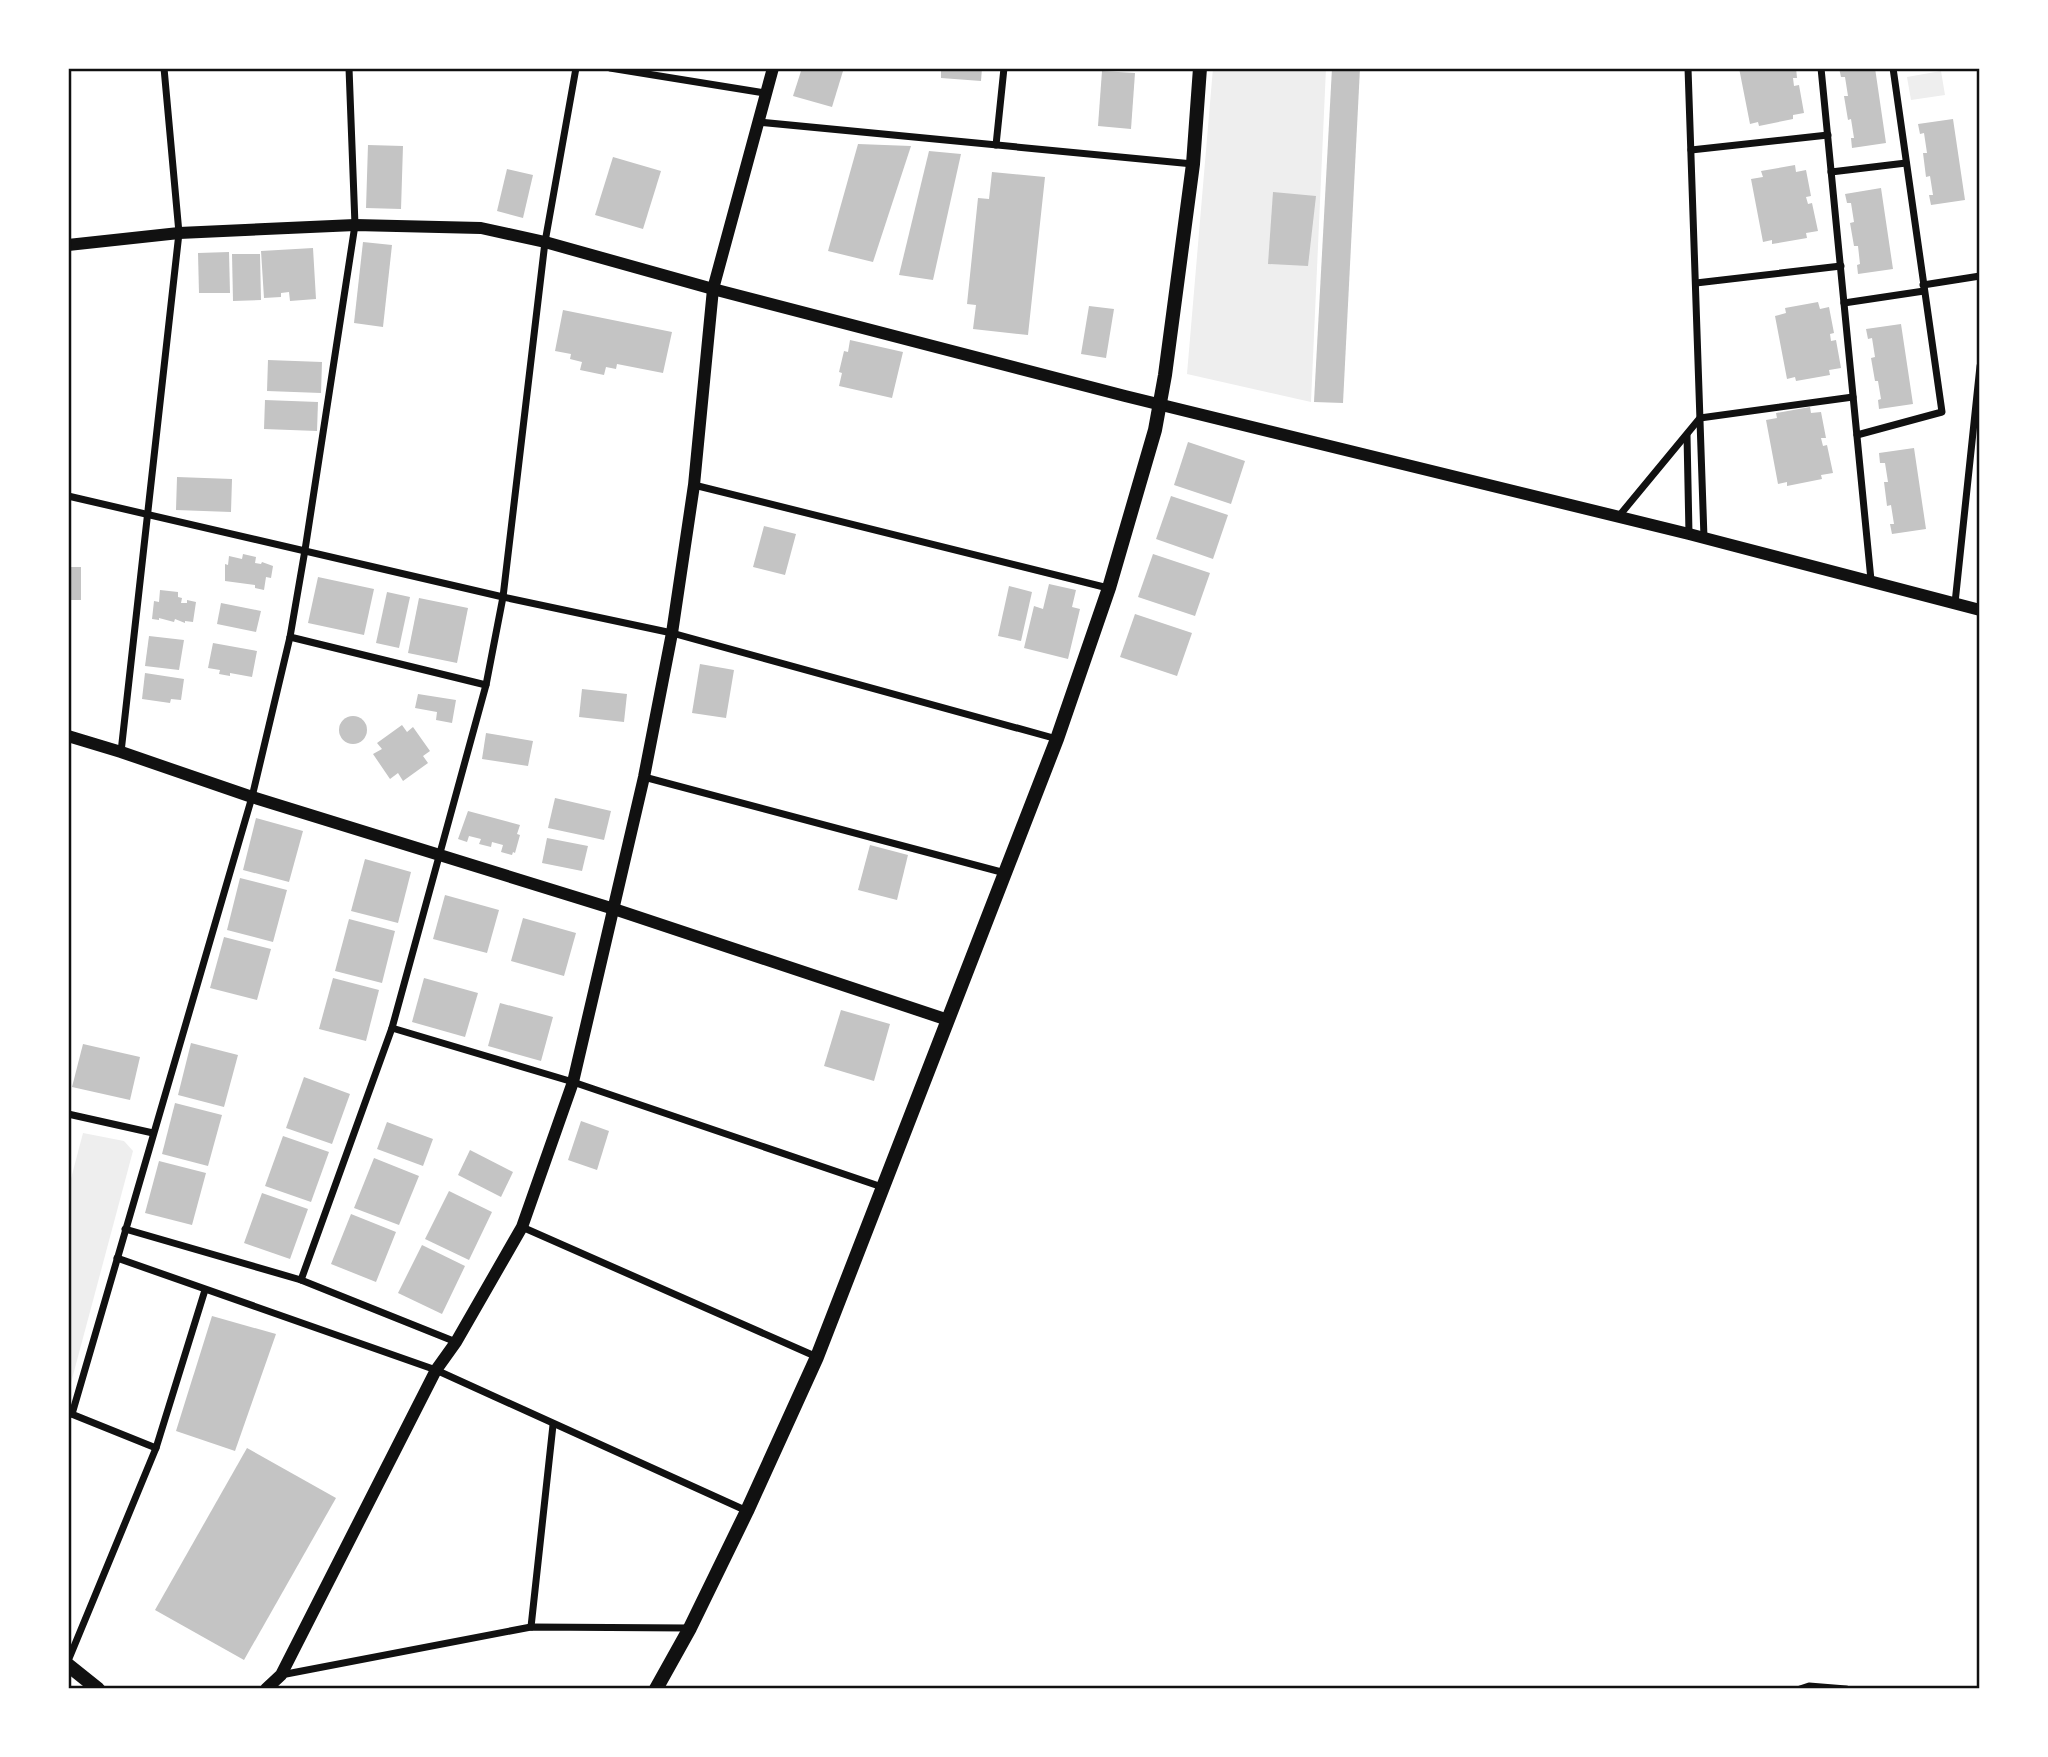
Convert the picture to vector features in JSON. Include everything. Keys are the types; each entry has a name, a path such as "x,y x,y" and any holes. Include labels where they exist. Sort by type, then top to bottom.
{"main road":[{"path":"656,1689 690,1628 747,1511 817,1357 1006,874 1057,739 1109,588 1155,430 1160,404 1193,164 1200,68"},
{"path":"68,1663 98,1689"}],"street":[{"path":"121,752 180,233 164,68"},
{"path":"156,1448 70,1413 252,797 289,637 355,225 349,68"},
{"path":"301,1280 391,1028 486,685 503,597 545,242 576,68"},
{"path":"610,68 765,93"},
{"path":"266,1689 281,1675 436,1370 456,1342 522,1227 573,1082 644,777 672,632 694,485 713,289 773,68"},
{"path":"996,145 1004,68"},
{"path":"1688,68 1704,538"},
{"path":"1821,68 1871,580"},
{"path":"1857,435 1942,412 1893,68"},
{"path":"757,122 1193,164"},
{"path":"1691,150 1828,135"},
{"path":"1831,172 1906,163"},
{"path":"68,245 180,233 355,225 481,228 545,242 713,289 1160,404 1689,534 1980,610"},
{"path":"1696,283 1841,266"},
{"path":"1844,303 1980,276"},
{"path":"1955,604 1980,366"},
{"path":"1618,518 1700,418 1853,397"},
{"path":"1686,435 1689,534"},
{"path":"694,485 1109,588"},
{"path":"68,496 503,597 672,632 1057,739"},
{"path":"289,637 486,685"},
{"path":"68,736 252,797 614,909 948,1020"},
{"path":"644,777 1006,874"},
{"path":"391,1028 573,1082 882,1187"},
{"path":"68,1114 153,1133"},
{"path":"522,1227 817,1357"},
{"path":"125,1229 301,1280 456,1342"},
{"path":"117,1258 436,1370 747,1511"},
{"path":"68,1663 156,1448 205,1290"},
{"path":"531,1627 553,1425"},
{"path":"281,1675 531,1627 690,1628"},
{"path":"1800,1689 1809,1686 1846,1689"}],"shaded area":[{"path":"1213,68 1326,68 1311,402 1187,374"},
{"path":"1941,71 1945,95 1911,100 1907,77"},
{"path":"83,1133 124,1141 133,1151 68,1394 68,1190"}],"building":[{"path":"802,68 833,68 843,71 832,107 793,96"},
{"path":"941,68 982,68 981,81 941,78"},
{"path":"1332,68 1360,68 1343,403 1314,402"},
{"path":"1739,68 1796,68 1794,86 1799,85 1804,113 1793,115 1793,119 1759,126 1758,122 1750,124"},
{"path":"1839,68 1875,68 1886,143 1852,148 1851,138 1854,138 1844,96 1848,96 1845,77 1841,77"},
{"path":"1102,71 1135,73 1131,129 1098,126"},
{"path":"1953,119 1965,200 1931,205 1929,195 1933,195 1930,176 1926,177 1924,133 1920,134 1918,124"},
{"path":"858,144 911,146 873,262 828,251"},
{"path":"368,145 403,146 401,209 366,208"},
{"path":"929,151 961,154 933,280 899,275"},
{"path":"613,157 661,171 643,229 595,215"},
{"path":"1795,165 1796,172 1806,170 1811,196 1806,197 1808,204 1812,203 1818,231 1806,233 1807,238 1772,244 1772,240 1763,242 1751,179 1763,177 1761,171"},
{"path":"507,169 533,175 523,218 497,211"},
{"path":"992,172 1045,177 1028,335 973,329 976,305 967,304 978,198 989,199"},
{"path":"1881,188 1893,269 1858,274 1858,246 1854,246 1850,223 1854,222 1851,203 1847,203 1845,194"},
{"path":"1273,192 1316,196 1308,266 1268,264"},
{"path":"363,242 392,245 383,327 354,323"},
{"path":"313,248 316,299 290,301 289,292 281,293 281,297 264,298 261,251"},
{"path":"229,252 230,293 199,293 198,253"},
{"path":"232,254 260,254 261,300 233,301"},
{"path":"1818,302 1820,309 1829,307 1834,333 1830,334 1831,341 1836,340 1841,368 1829,370 1830,375 1796,381 1795,377 1787,379 1775,316 1786,313 1785,308"},
{"path":"1089,306 1114,309 1106,358 1081,354"},
{"path":"563,310 672,332 663,373 617,364 616,369 606,367 604,375 580,370 582,362 570,359 571,354 555,351"},
{"path":"1901,324 1913,404 1879,409 1878,400 1881,399 1871,358 1875,357 1872,338 1868,339 1866,329"},
{"path":"850,340 903,352 892,398 839,386 844,351 848,352"},
{"path":"268,360 322,362 321,393 267,391"},
{"path":"265,400 318,402 317,431 264,429"},
{"path":"1810,407 1811,413 1821,412 1826,438 1821,438 1823,446 1827,445 1833,473 1821,475 1822,479 1787,486 1787,482 1778,484 1766,420 1777,418 1776,413"},
{"path":"1188,442 1245,461 1231,504 1174,485"},
{"path":"1914,448 1926,529 1892,534 1890,524 1894,524 1891,505 1887,506 1884,482 1888,482 1885,463 1880,463 1879,453"},
{"path":"177,477 232,479 231,512 176,510"},
{"path":"1171,496 1228,515 1213,559 1156,539"},
{"path":"764,526 796,534 785,575 753,567"},
{"path":"243,554 256,557 255,563 262,562 273,566 271,578 266,577 264,590 255,588 255,585 225,581 225,564 228,565 229,556 242,559"},
{"path":"1153,554 1210,573 1195,616 1138,597"},
{"path":"68,567 81,567 81,600 68,600"},
{"path":"318,577 374,589 364,635 308,623"},
{"path":"1049,584 1076,590 1072,607 1080,609 1068,659 1024,648 1034,606 1043,609"},
{"path":"1009,586 1032,592 1021,641 998,636"},
{"path":"160,590 178,592 178,597 182,598 181,603 187,603 187,600 196,602 193,622 152,619 154,601 159,602"},
{"path":"387,592 410,597 399,648 376,643"},
{"path":"419,598 468,608 457,663 408,653"},
{"path":"221,603 261,611 256,632 217,624"},
{"path":"1135,614 1192,633 1177,676 1120,657"},
{"path":"149,636 184,640 179,670 145,666"},
{"path":"213,643 257,651 252,677 219,674 220,670 208,668"},
{"path":"700,664 734,670 726,718 692,713"},
{"path":"145,673 184,679 181,700 171,699 170,703 142,699"},
{"path":"582,689 627,694 624,722 579,717"},
{"path":"418,694 456,700 452,723 436,720 437,712 415,708"},
{"path":"353,716 363,720 367,730 363,740 353,744 343,740 339,730 343,720"},
{"path":"402,725 407,732 413,727 430,751 423,756 428,763 403,781 398,773 390,779 373,754 382,749 377,743"},
{"path":"486,733 533,741 528,766 482,759"},
{"path":"555,798 611,811 604,840 548,828"},
{"path":"468,811 520,825 515,853 512,855 501,852 503,845 492,842 491,847 479,844 481,839 469,836 467,842 458,839"},
{"path":"256,818 303,831 289,882 243,870"},
{"path":"547,838 588,846 582,871 542,863"},
{"path":"870,845 908,855 897,900 858,890"},
{"path":"365,859 411,872 398,923 351,911"},
{"path":"240,878 287,890 273,942 227,930"},
{"path":"445,895 499,910 487,953 433,939"},
{"path":"523,918 576,933 564,976 511,961"},
{"path":"349,919 395,931 382,983 335,971"},
{"path":"224,937 271,949 257,1000 210,988"},
{"path":"333,978 379,990 366,1041 319,1029"},
{"path":"424,978 478,993 465,1037 412,1022"},
{"path":"500,1003 553,1017 541,1061 488,1046"},
{"path":"841,1010 890,1024 874,1081 824,1066"},
{"path":"191,1043 238,1055 224,1107 178,1095"},
{"path":"83,1044 140,1057 130,1100 72,1087"},
{"path":"304,1077 350,1094 332,1144 286,1128"},
{"path":"175,1103 222,1115 208,1166 162,1154"},
{"path":"581,1121 609,1131 597,1170 568,1160"},
{"path":"387,1122 433,1139 423,1166 377,1149"},
{"path":"283,1136 329,1152 311,1202 265,1186"},
{"path":"470,1150 513,1172 501,1197 458,1175"},
{"path":"374,1158 419,1176 399,1225 354,1208"},
{"path":"159,1161 206,1173 192,1225 145,1213"},
{"path":"449,1191 492,1212 469,1260 425,1239"},
{"path":"262,1193 308,1209 290,1259 244,1243"},
{"path":"351,1214 396,1232 376,1282 331,1264"},
{"path":"422,1245 465,1266 442,1314 398,1293"},
{"path":"212,1316 276,1334 235,1451 176,1431"},
{"path":"247,1448 336,1498 244,1660 155,1610"}]}
